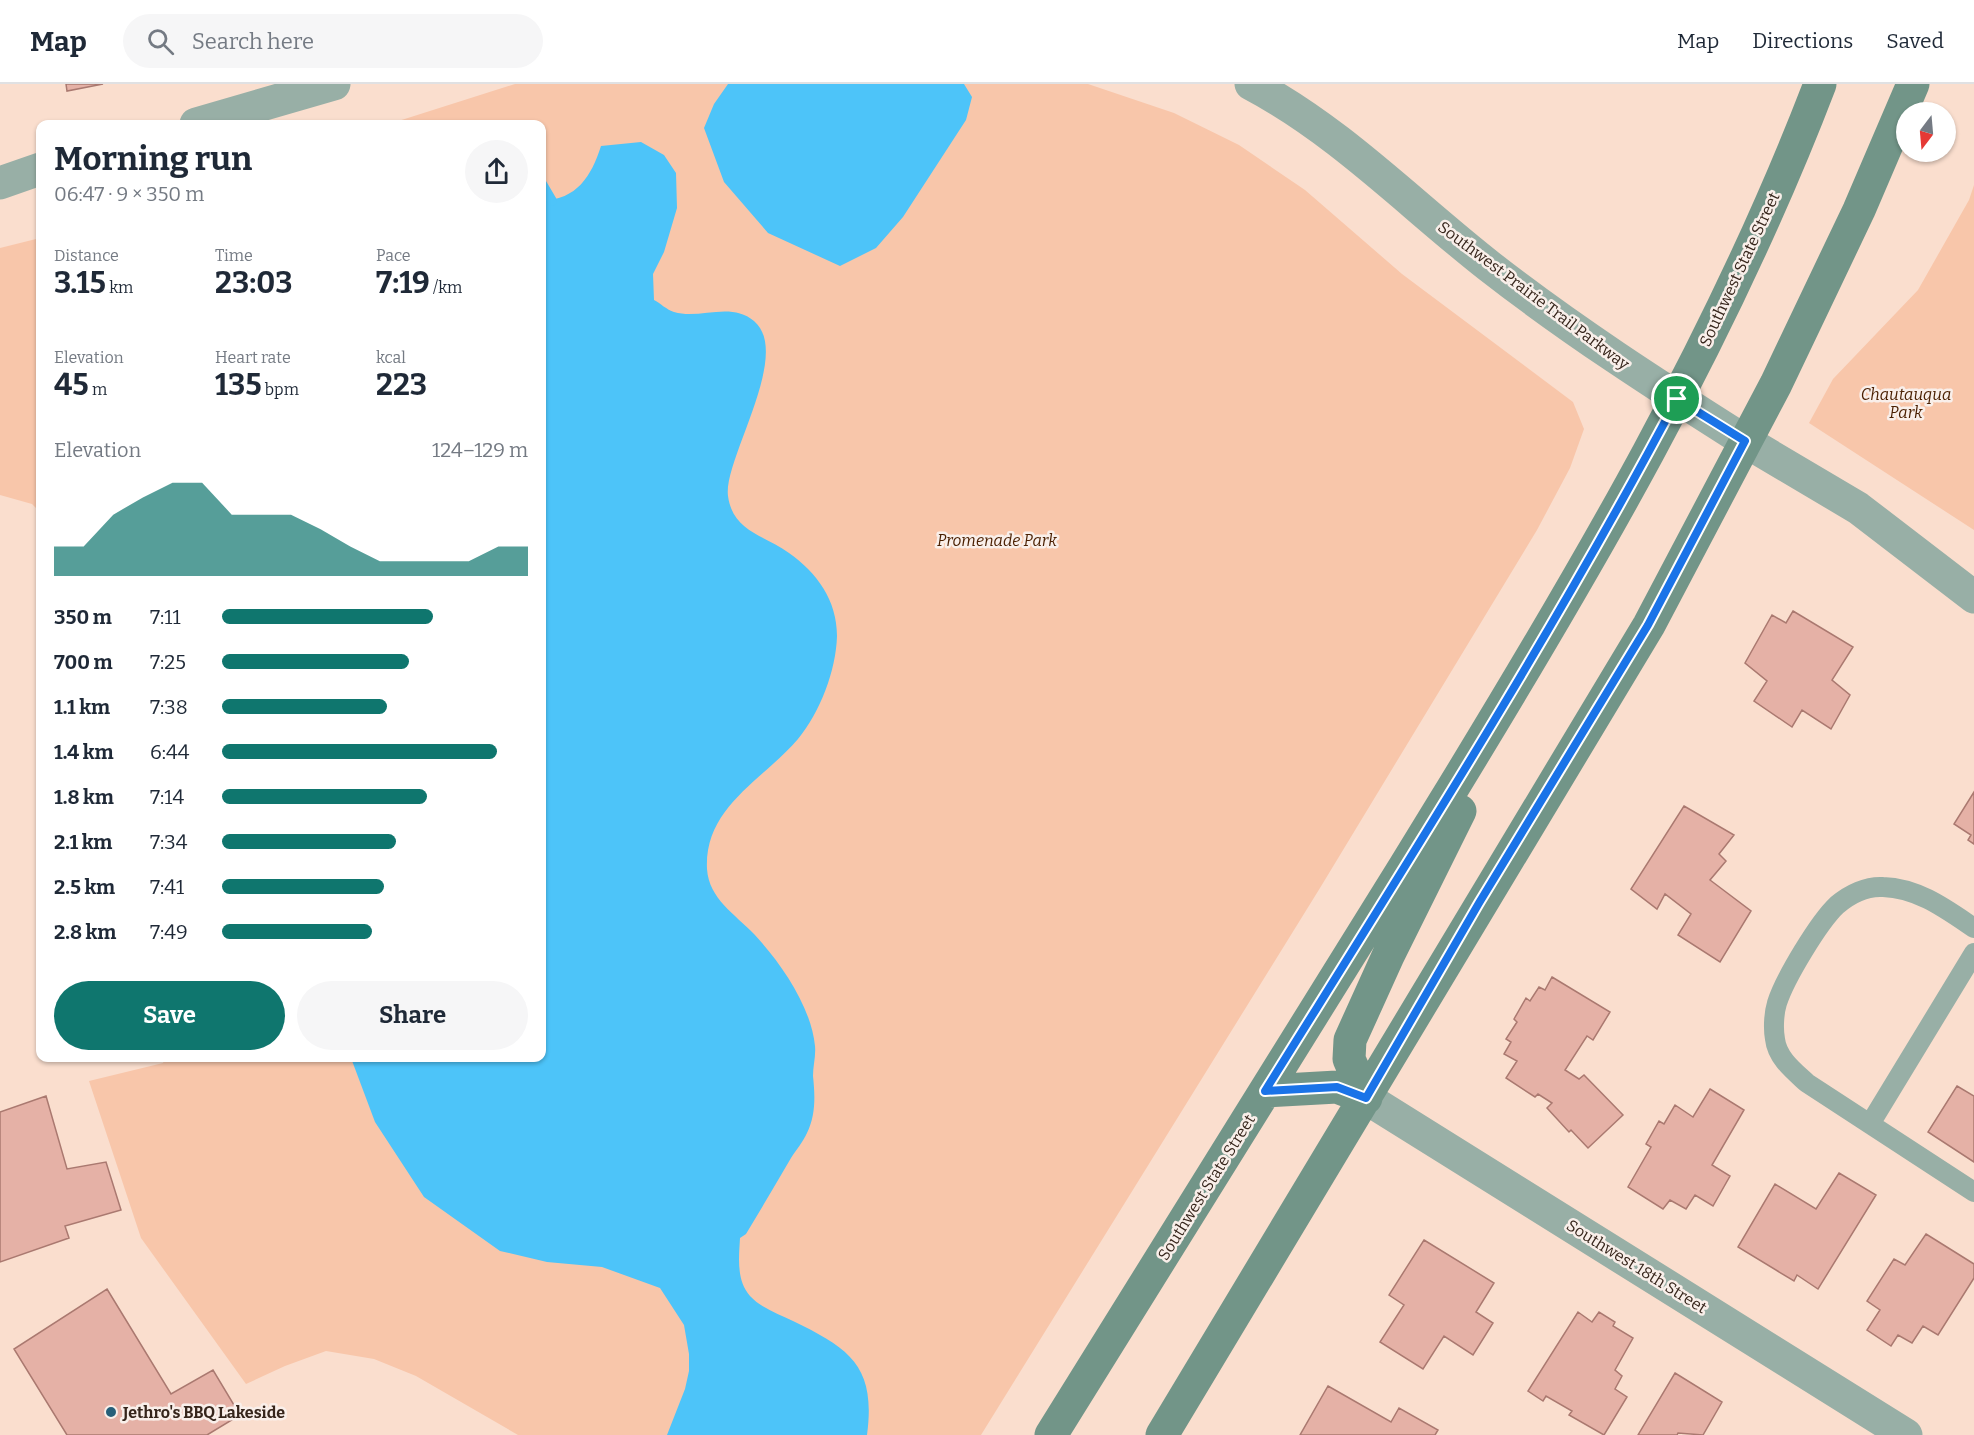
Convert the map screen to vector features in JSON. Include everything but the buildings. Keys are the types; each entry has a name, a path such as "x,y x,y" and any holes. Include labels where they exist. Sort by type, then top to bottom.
{"main road":[{"name":"Southwest State Street","path":"1052,1435 1502,708 1592,557 1677,399 1740,272 1820,84"},
{"path":"1162,1435 1366,1098 1479,903 1648,625 1776,384 1859,210 1913,84"},
{"path":"1366,1098 1349,1059 1350,1040 1355,1024 1456,823 1502,708"},
{"path":"1265,1091 1337,1087 1366,1098"}],"street":[{"path":"210,120 334,84"},
{"name":"Southwest Prairie Trail Parkway","path":"1251,84 1320,127 1489,266 1562,320 1677,399 1858,508 1974,597"},
{"path":"0,183 36,170"},
{"name":"Southwest 18th Street","path":"1366,1098 1906,1435"}],"lane":[{"path":"1974,928 1916,892 1884,887 1862,890 1838,904 1828,914 1780,994 1774,1017 1775,1041 1785,1061 1807,1083 1974,1192"},
{"path":"1870,1124 1974,953"}],"green space":[{"name":"Promenade Park","path":"515,84 1088,84 1174,113 1239,145 1305,190 1402,274 1573,402 1584,429 1570,468 1537,530 1320,888 981,1435 518,1435 416,1376 374,1359 326,1351 246,1384 141,1238 89,1081 163,1062 546,1062 546,120 402,120"},
{"name":"Chautauqua Park","path":"1974,185 1974,530 1809,423 1833,379 1918,290 1969,200"},
{"path":"36,239 36,508 32,504 0,495 0,248"}],"water":[{"path":"728,84 964,84 972,97 966,120 903,217 876,248 840,266 768,233 724,182 704,128 714,104"},
{"path":"641,142 664,155 676,173 677,208 664,252 653,274 654,300 671,311 684,314 725,311 745,315 754,321 764,337 766,357 762,381 729,479 728,496 731,508 743,525 789,553 808,569 824,589 836,623 834,663 820,704 798,739 725,811 715,828 709,847 707,869 709,880 718,897 764,945 793,986 808,1016 815,1046 814,1105 810,1126 804,1140 746,1234 740,1238 740,1276 750,1296 759,1304 830,1341 855,1363 863,1376 867,1392 869,1412 867,1435 667,1435 685,1389 689,1371 689,1354 684,1325 660,1288 602,1267 547,1262 500,1251 424,1197 375,1122 352,1062 546,1062 546,200 565,196 581,184 592,167 601,146"}],"waterway":[{"path":"546,191 552,201"}],"place":[{"name":"Jethro's BBQ Lakeside","path":"111,1412"}],"route":[{"path":"1677,399 1745,441 1648,625 1479,903 1366,1098 1337,1087 1322,1086 1265,1091 1502,708 1592,557 1677,399"}]}
